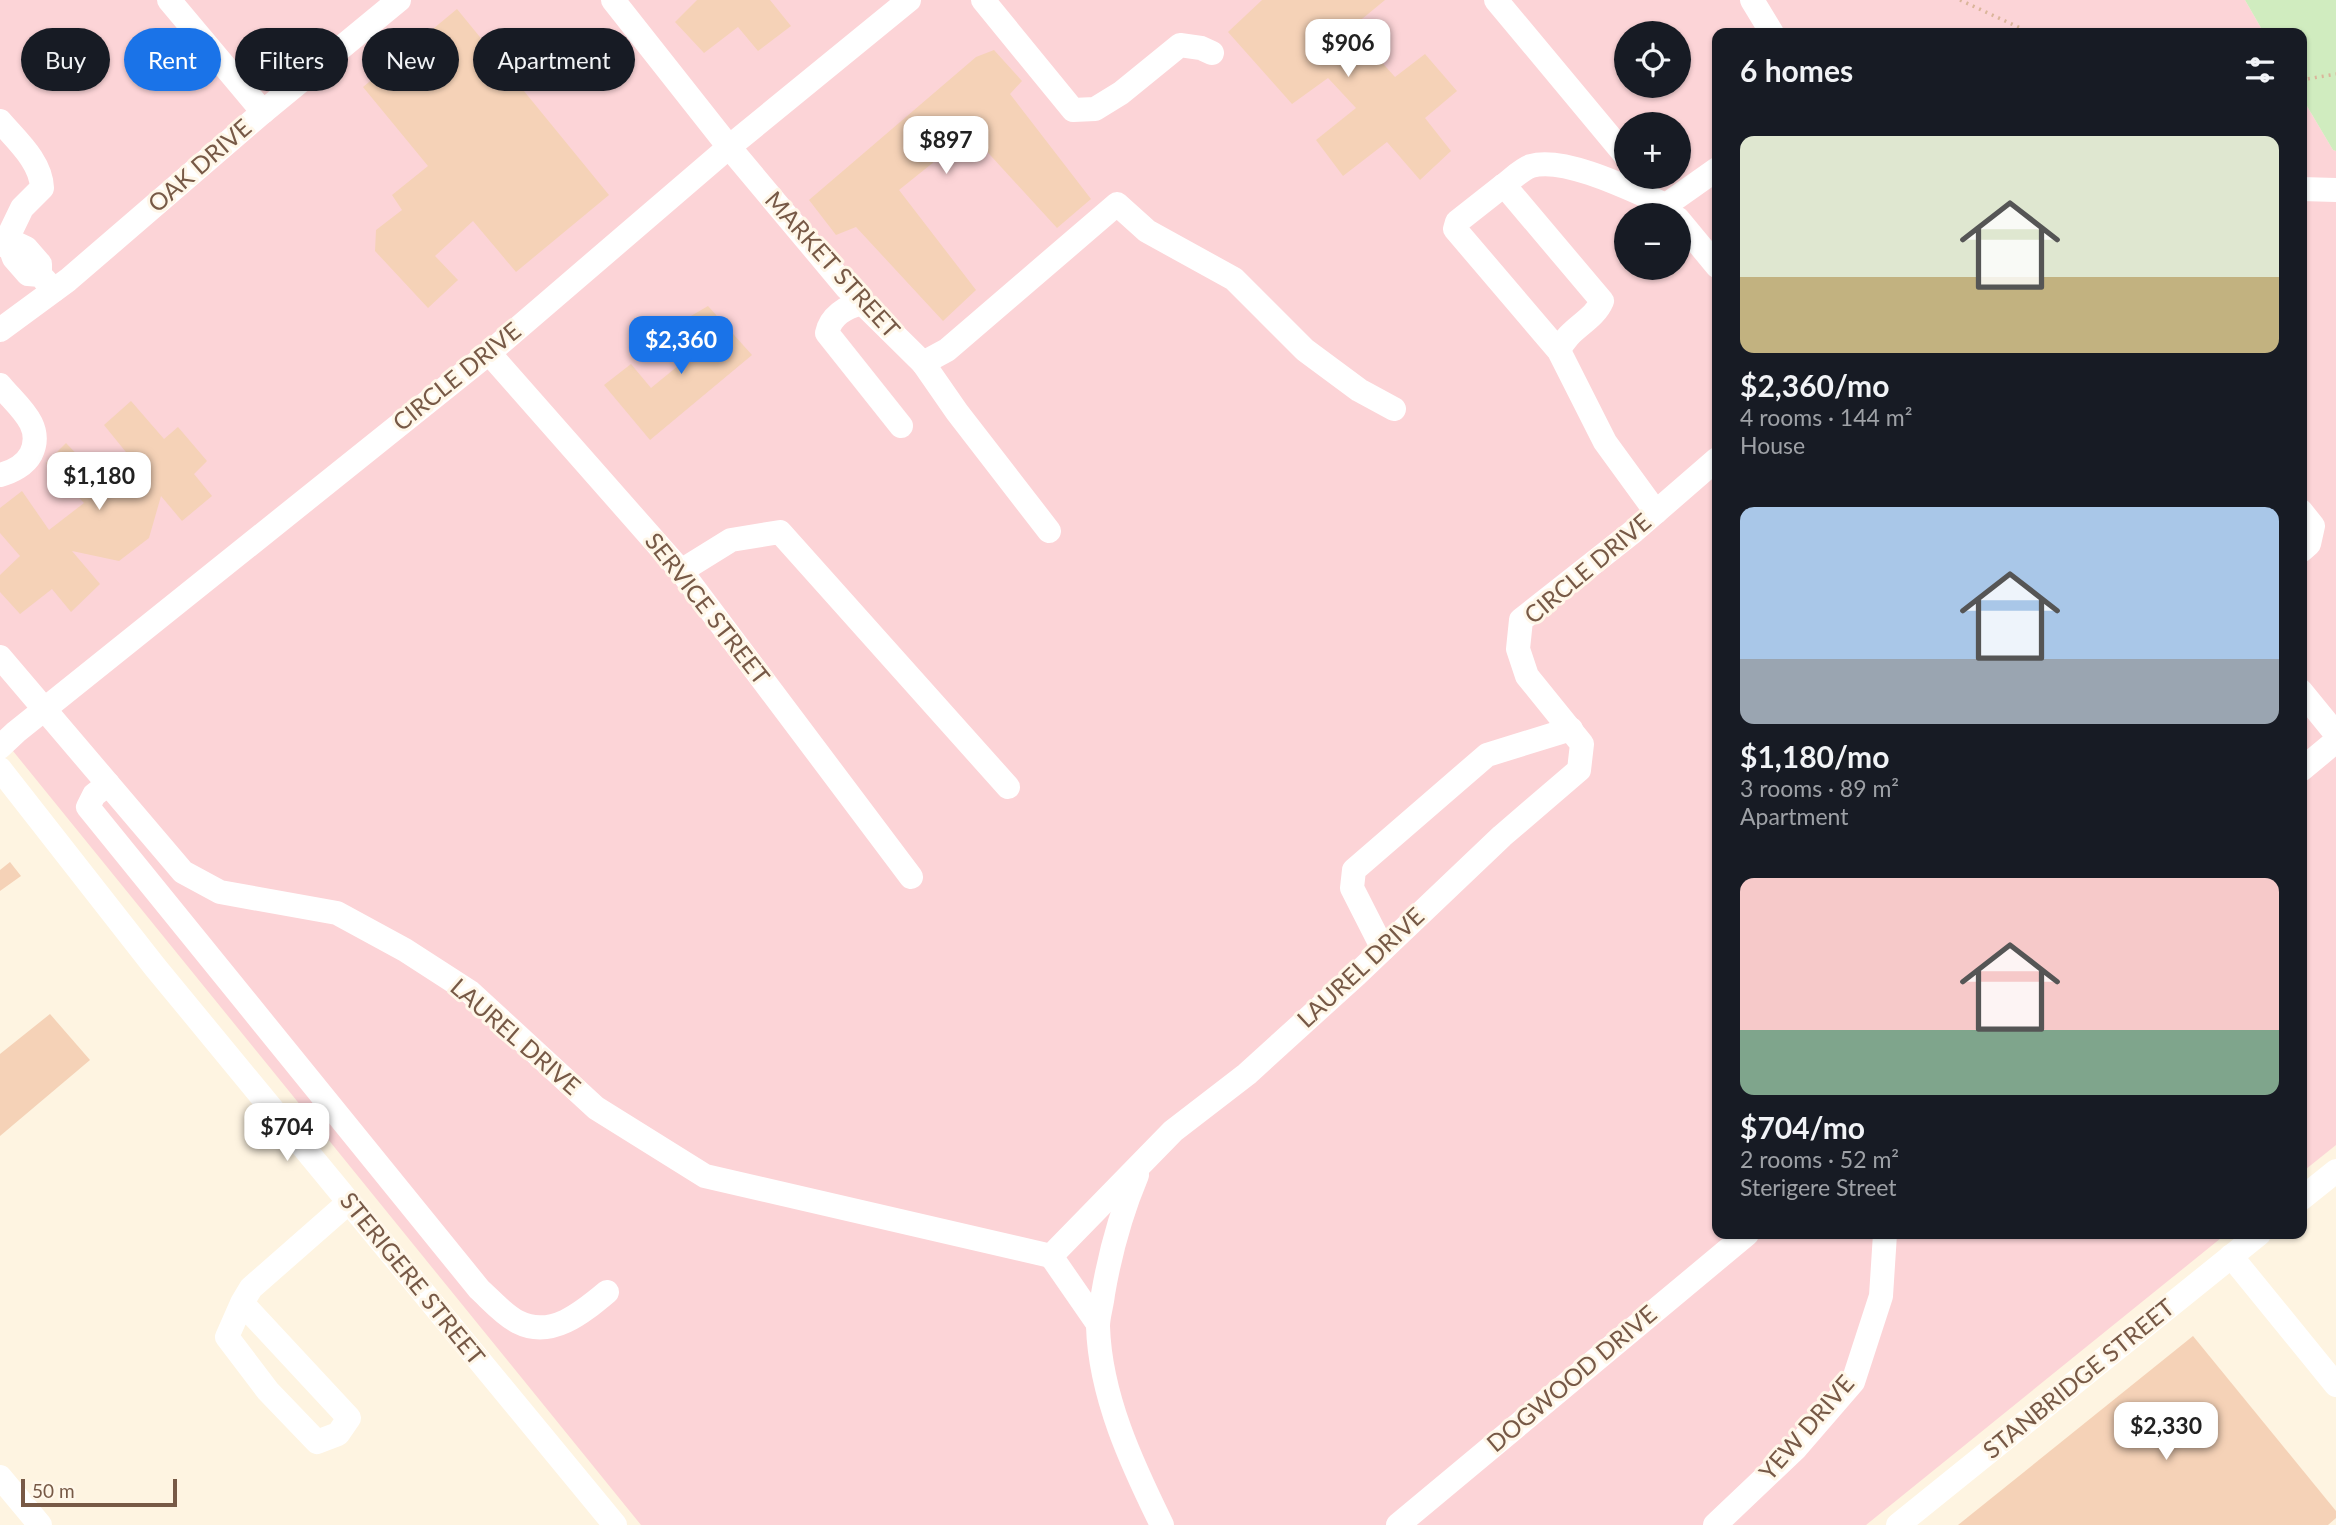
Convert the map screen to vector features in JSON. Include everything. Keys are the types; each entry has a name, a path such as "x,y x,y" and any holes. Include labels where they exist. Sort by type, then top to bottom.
{"street":[{"path":"169,0 263,112"},
{"name":"OAK DRIVE","path":"0,330 47,282 400,0"},
{"name":"MARKET STREET","path":"613,0 729,147 861,304 923,363 957,412 1049,531"},
{"name":"CIRCLE DRIVE","path":"0,747 489,353 729,147 909,0"},
{"path":"983,0 1073,110 1095,109 1121,93 1180,45 1212,53"},
{"path":"1496,0 1614,142"},
{"path":"1752,0 1769,28"},
{"path":"0,121 36,165 42,177 42,188 22,208 2,238 26,248 40,264 47,282"},
{"path":"1653,203 1612,182 1558,164 1530,166 1457,222 1455,229 1559,351 1605,442 1656,512"},
{"path":"1683,203 1712,174"},
{"path":"1504,185 1602,301 1599,309 1564,339 1559,351"},
{"path":"1653,189 1665,203"},
{"path":"2307,189 2336,191"},
{"path":"923,363 947,349 1117,204 1147,231 1234,279 1306,350 1359,390 1394,409"},
{"path":"1691,235 1712,260"},
{"path":"861,304 848,306 830,323 827,333 901,426"},
{"name":"SERVICE STREET","path":"489,353 681,571 911,877"},
{"path":"0,385 33,425 36,434 35,446 28,459 11,472 0,475"},
{"name":"CIRCLE DRIVE","path":"1579,770 1582,744 1527,676 1518,649 1521,620 1656,512 1712,463"},
{"path":"2307,518 2313,526 2307,546"},
{"path":"681,571 731,540 780,532 1008,787"},
{"name":"LAUREL DRIVE","path":"0,657 183,872 220,892 337,913 405,950 470,992 596,1108 705,1177 1051,1256 1098,1324"},
{"path":"2307,698 2336,734"},
{"path":"1383,948 1352,888 1354,870 1487,755 1571,729"},
{"path":"2307,766 2336,741"},
{"name":"STERIGERE STREET","path":"0,769 155,967 349,1202 605,1522"},
{"name":"LAUREL DRIVE","path":"1051,1256 1173,1130 1247,1074 1502,836 1579,770"},
{"path":"108,785 94,794 88,807 479,1289 516,1321 536,1329 557,1325 579,1315 607,1292"},
{"name":"LAUREL DRIVE","path":"1141,1164 1123,1208 1098,1324 1102,1367 1113,1407 1136,1471 1162,1525"},
{"path":"2307,1194 2336,1171"},
{"path":"242,1303 349,1418 338,1434 317,1442 272,1395 227,1338 242,1303 251,1288 349,1202"},
{"name":"DOGWOOD DRIVE","path":"1398,1525 1740,1239"},
{"name":"YEW DRIVE","path":"1715,1525 1796,1448 1853,1382 1881,1296 1885,1239"},
{"name":"STANBRIDGE STREET","path":"1898,1525 2253,1239"},
{"path":"2231,1256 2336,1385"},
{"path":"272,1395 304,1369"},
{"path":"0,1477 40,1525"}],"path":[{"path":"1960,0 2020,28"},
{"path":"2307,79 2336,74"}],"shaded area":[{"path":"0,0 2245,0 2261,28 1712,28 1712,1239 2220,1239 1866,1525 641,1525 0,735"},
{"path":"2307,106 2336,151 2336,1145 2307,1168"}],"green space":[{"path":"2245,0 2336,0 2336,151 2307,106 2307,28 2261,28"}],"building":[{"path":"697,0 770,0 791,26 758,51 738,27 704,53 675,22"},
{"path":"1262,0 1385,0 1351,28 1395,77 1425,54 1457,91 1425,118 1451,151 1420,180 1387,142 1343,176 1316,140 1356,108 1328,78 1292,104 1228,32"},
{"path":"457,9 473,29 473,91 524,91 609,195 516,272 473,221 435,256 458,280 428,308 375,251 376,230 402,210 392,195 428,166 366,91 459,91 459,28 434,28"},
{"path":"994,50 1022,81 1010,94 1091,199 1057,228 970,133 899,190 976,290 943,321 856,227 836,235 809,200 976,57"},
{"path":"708,306 752,355 650,440 604,385 631,364 651,388 701,347 679,323"},
{"path":"131,401 164,439 178,427 207,461 194,474 212,496 182,521 161,496 149,538 119,561 72,551 100,584 71,612 52,589 20,614 0,592 0,575 20,556 0,533 0,508 22,491 49,530 84,503 46,463 66,443 106,485 134,462 104,425"},
{"path":"10,862 21,876 0,891 0,870"},
{"path":"50,1014 90,1060 0,1136 0,1054"},
{"path":"2193,1336 2336,1511 2336,1518 2328,1525 1958,1525"}]}
